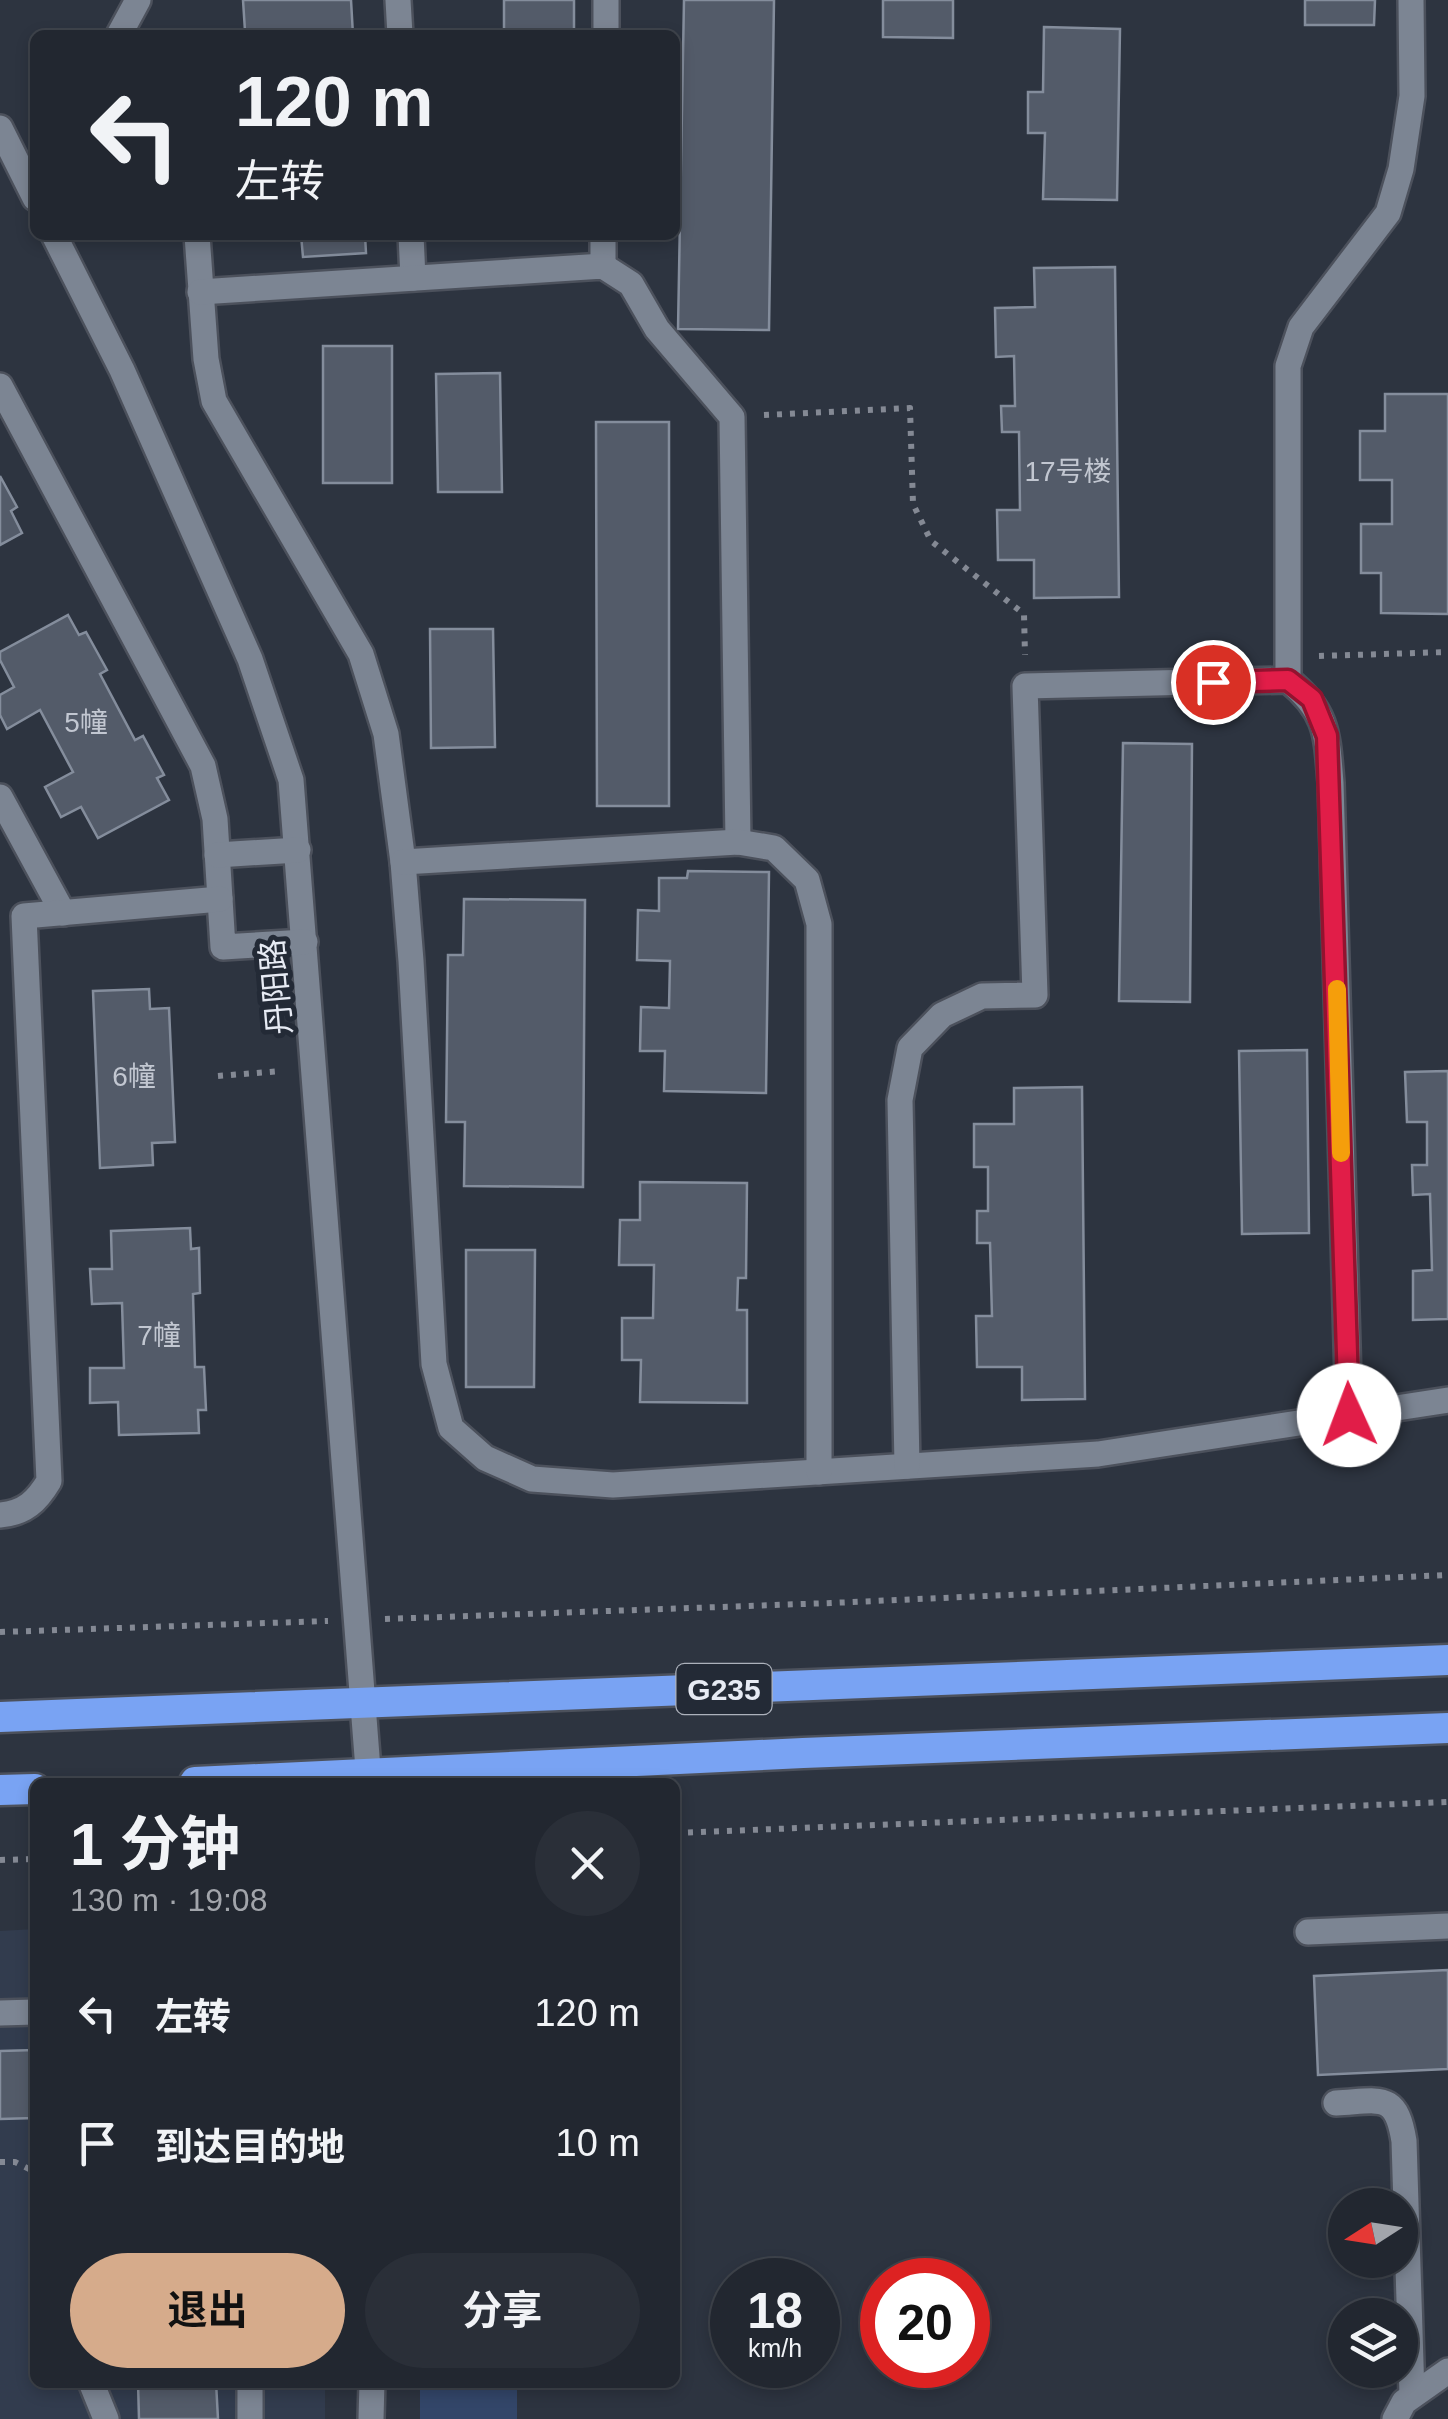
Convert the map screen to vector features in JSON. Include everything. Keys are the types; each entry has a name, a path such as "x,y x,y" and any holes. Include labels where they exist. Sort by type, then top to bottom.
{"highway":[{"name":"G235","path":"0,1716 1448,1660"},
{"name":"G235","path":"386,1778 803,1753 1448,1728"},
{"path":"0,1790 30,1789"}],"street":[{"path":"123,30 138,0"},
{"path":"398,0 400,30"},
{"path":"606,0 606,30"},
{"path":"1349,1415 1327,736 1312,699 1288,668 1288,366 1300,327 1388,213 1401,169 1412,96 1411,0"},
{"path":"0,128 30,187"},
{"name":"丹阳路","path":"57,240 122,370 250,660 291,780 369,1778"},
{"path":"197,240 206,359 214,402 361,654 386,734 403,862 434,1364 451,1428 485,1458 532,1479 614,1484 1098,1454 1448,1400"},
{"path":"411,240 413,278"},
{"path":"603,240 603,266"},
{"path":"200,292 603,266 631,284 657,329 732,417 738,842"},
{"path":"0,386 203,766 214,819 223,947 306,942"},
{"path":"907,1466 900,1100 910,1048 942,1016 982,996 1035,994 1026,686 1288,668"},
{"path":"0,796 63,913"},
{"path":"403,862 738,842 774,848 807,880 818,924 819,1472"},
{"path":"216,855 298,850"},
{"path":"0,1514 12,1514 36,1503 50,1481 24,916 220,899"},
{"path":"1308,1932 1448,1926"},
{"path":"0,2012 30,2012"},
{"path":"1336,2103 1387,2104 1400,2116 1412,2395"},
{"path":"1395,2419 1404,2402 1448,2371"},
{"path":"93,2388 106,2419"},
{"path":"250,2388 250,2419"},
{"path":"372,2388 372,2419"}],"path":[{"path":"732,417 910,408 913,504 931,541 1024,614 1026,686"},
{"path":"1288,668 1448,652"},
{"path":"218,1076 316,1068"},
{"path":"0,1632 831,1603 1448,1574"},
{"path":"680,1833 1448,1802"},
{"path":"0,1860 30,1859"},
{"path":"0,2162 15,2162 30,2170"}],"shaded area":[{"path":"30,1929 30,2388 325,2388 325,2419 0,2419 0,1931"},
{"path":"420,2388 517,2388 517,2419 420,2419"}],"building":[{"path":"243,0 351,0 353,30 245,30"},
{"path":"504,0 574,0 574,30 504,30"},
{"path":"684,0 774,0 769,330 678,329"},
{"path":"883,0 953,0 953,38 883,37"},
{"path":"1305,0 1375,0 1374,25 1305,25"},
{"path":"1044,27 1120,29 1117,200 1043,199 1045,133 1028,133 1028,92 1043,92"},
{"path":"301,240 365,240 366,253 303,257"},
{"path":"1115,267 1119,597 1034,598 1034,560 998,560 997,510 1020,510 1019,432 1002,432 1001,406 1015,406 1014,356 996,357 995,308 1035,307 1034,268"},
{"path":"323,346 392,346 392,483 323,483"},
{"path":"500,373 502,492 438,492 436,374"},
{"path":"1385,394 1448,394 1448,614 1381,613 1381,573 1361,573 1361,524 1392,524 1392,480 1360,480 1360,431 1385,431"},
{"path":"596,422 669,422 669,806 597,806"},
{"path":"0,476 17,507 11,511 22,533 0,545"},
{"path":"68,615 79,635 86,632 107,670 100,674 135,740 143,736 164,775 157,778 169,800 98,838 81,807 61,817 45,787 73,772 40,710 7,729 0,715 0,695 14,687 0,652"},
{"path":"430,629 493,629 495,747 431,748"},
{"path":"1123,743 1192,744 1190,1002 1119,1001"},
{"path":"688,871 769,872 766,1093 664,1091 665,1051 640,1051 641,1007 669,1008 670,961 637,960 638,910 659,911 659,878 687,878"},
{"path":"464,899 585,900 583,1187 464,1186 465,1122 446,1122 448,955 463,955"},
{"path":"149,989 150,1009 169,1008 175,1142 152,1143 153,1165 100,1168 93,991"},
{"path":"1307,1050 1309,1233 1242,1234 1239,1051"},
{"path":"1448,1071 1448,1319 1413,1320 1413,1271 1432,1270 1430,1194 1413,1195 1412,1165 1427,1165 1427,1122 1407,1122 1405,1072"},
{"path":"1082,1087 1085,1399 1022,1400 1022,1367 977,1367 976,1316 992,1316 990,1243 977,1243 977,1211 988,1211 988,1167 974,1167 974,1124 1014,1124 1014,1088"},
{"path":"640,1182 747,1183 746,1278 738,1278 737,1310 747,1310 747,1403 640,1402 641,1360 622,1360 622,1318 653,1318 654,1265 619,1265 620,1220 640,1220"},
{"path":"190,1228 191,1249 199,1248 200,1293 193,1294 195,1367 204,1367 206,1410 198,1410 199,1433 119,1435 118,1402 90,1403 90,1368 124,1368 122,1303 92,1304 90,1269 112,1269 111,1231"},
{"path":"466,1250 535,1250 534,1387 466,1387"},
{"path":"1448,1970 1448,2069 1318,2075 1314,1976"},
{"path":"30,2050 30,2118 0,2119 0,2051"},
{"path":"138,2388 216,2388 218,2419 139,2419"}],"slow traffic":[{"path":"1337,989 1341,1153"}],"route":[{"path":"1213,682 1288,680 1312,699 1327,736 1349,1415"}]}
